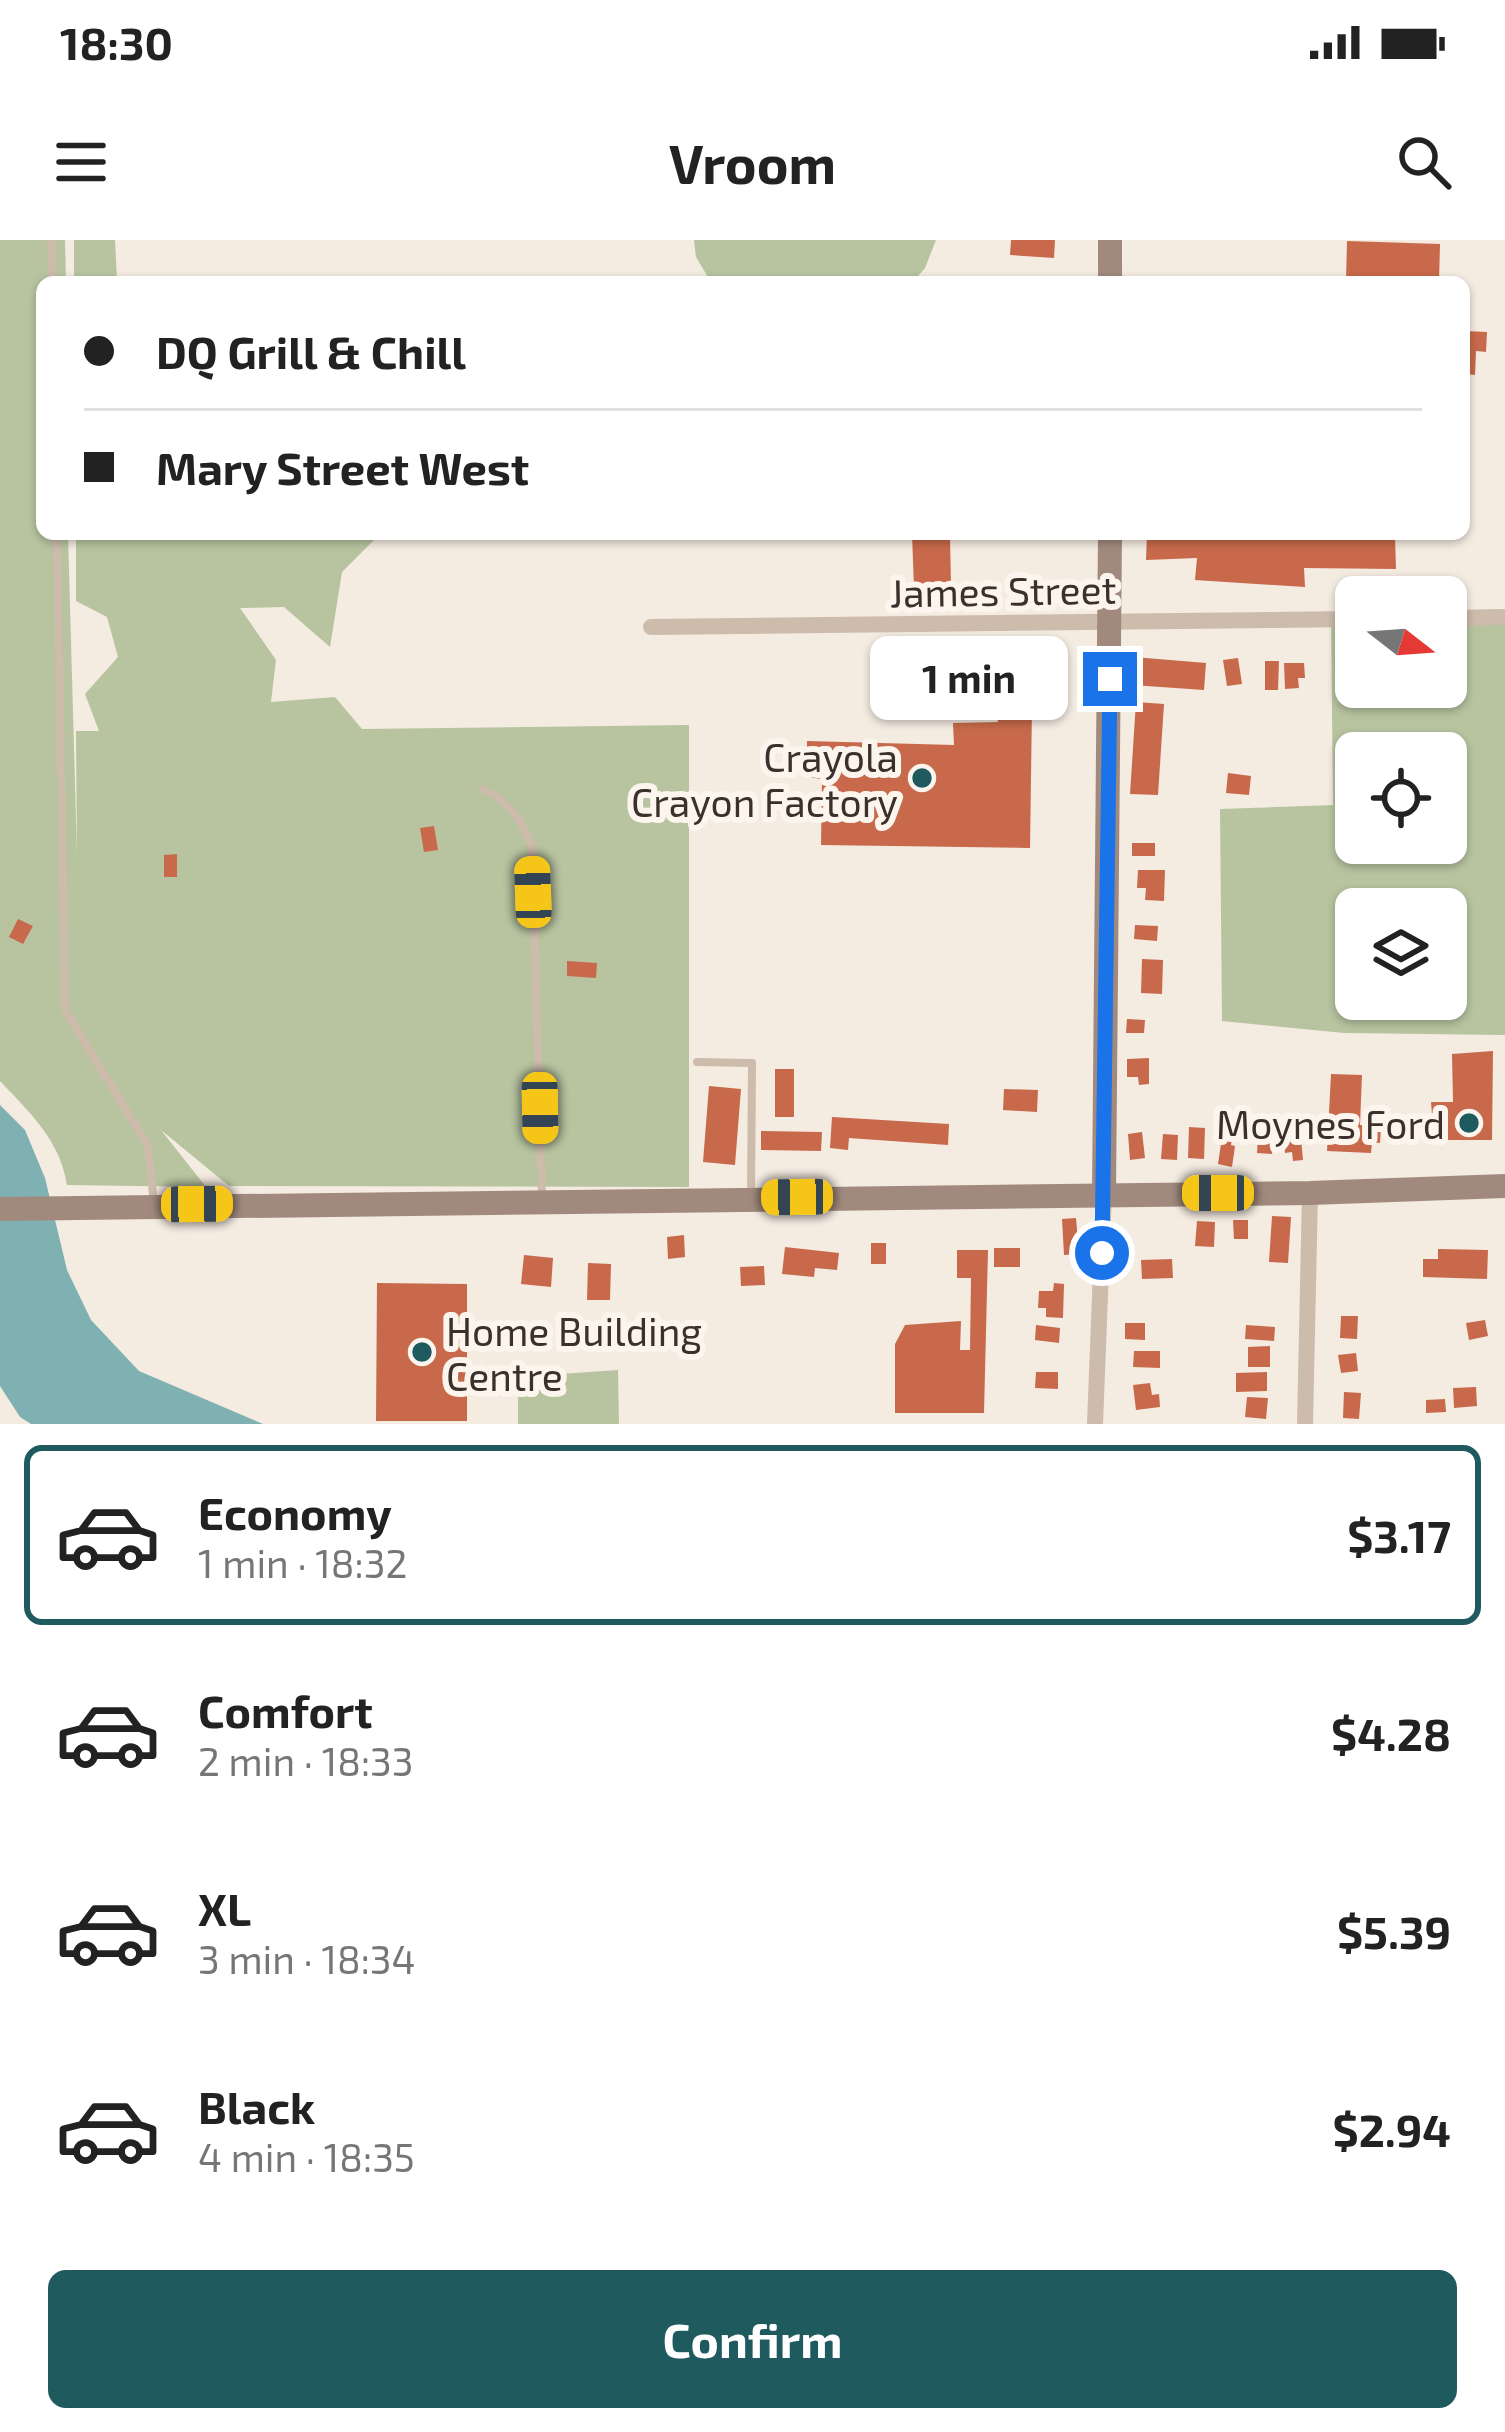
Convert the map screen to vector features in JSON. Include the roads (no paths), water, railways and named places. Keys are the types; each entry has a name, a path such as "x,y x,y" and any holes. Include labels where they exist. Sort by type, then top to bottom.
{"main road":[{"path":"1110,240 1110,276"},
{"path":"1104,1193 1110,540"},
{"path":"0,1209 1505,1186"}],"street":[{"path":"1467,618 1505,617"},
{"name":"James Street","path":"651,627 1335,619"},
{"path":"1305,1424 1310,1192"},
{"path":"1095,1424 1104,1193"}],"lane":[{"path":"51,240 52,276"},
{"path":"56,540 65,1010 148,1146 154,1205"},
{"path":"483,789 510,807 532,846 542,1200"},
{"path":"697,1062 752,1063 751,1198"}],"water":[{"path":"0,1105 25,1130 45,1178 67,1270 91,1320 139,1371 263,1424 31,1424 20,1417 0,1386"}],"place":[{"name":"Crayola Crayon Factory","path":"922,778"},
{"name":"Moynes Ford","path":"1469,1123"},
{"name":"Home Building Centre","path":"422,1352"}]}
